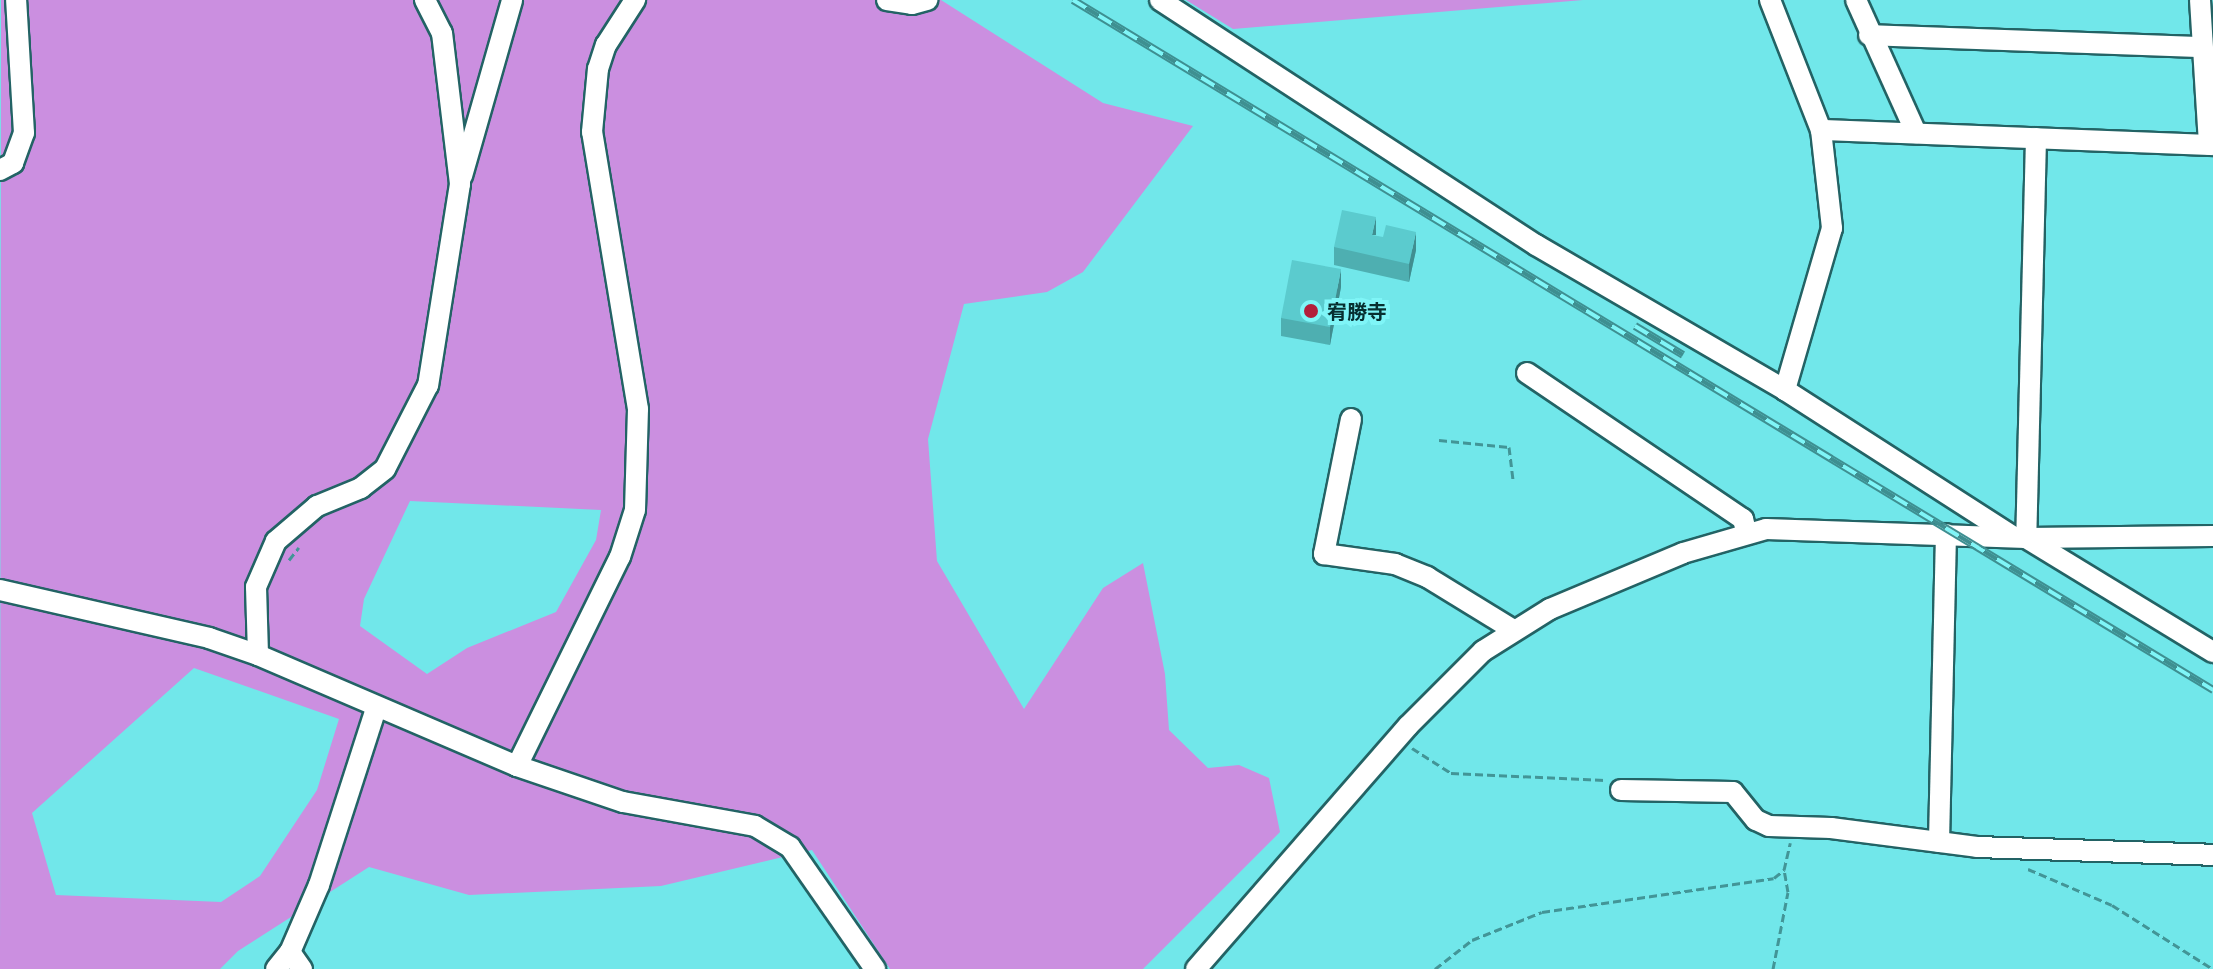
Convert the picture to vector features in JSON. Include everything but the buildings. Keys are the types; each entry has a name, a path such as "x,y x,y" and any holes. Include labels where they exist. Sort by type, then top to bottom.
{"street":[{"path":"0,170 13,163 24,133 16,0"},
{"path":"425,0 442,33 460,184"},
{"path":"258,655 256,587 276,541 317,506 361,488 385,469 428,385 460,184 512,0"},
{"path":"517,766 620,557 635,510 638,409 592,132 598,69 606,45 635,0"},
{"path":"887,0 927,0"},
{"path":"1770,0 1821,130 1832,228 1785,390"},
{"path":"1856,0 1869,35 1916,133"},
{"path":"1821,130 2211,145 2200,0"},
{"path":"1168,2 1536,245 1785,390 2020,538 2213,652"},
{"path":"1869,35 2202,47"},
{"path":"2020,538 2036,138"},
{"path":"1527,373 1743,519 1746,531"},
{"path":"1351,419 1324,554 1406,568 1512,629"},
{"path":"1196,969 1397,738 1483,651 1512,629 1565,602 1746,531 2020,538 2213,536"},
{"path":"1939,842 1946,534"},
{"path":"0,590 209,638 258,655 517,766 623,802 755,826 790,847 875,969"},
{"path":"276,969 296,960 376,708"},
{"path":"1621,790 1733,792 1756,820 1939,842 2213,855"}],"path":[{"path":"1439,440 1509,447 1513,480"},
{"path":"285,565 302,544"},
{"path":"1397,738 1451,773 1609,781 1621,790"},
{"path":"1773,969 1788,892 1784,870 1797,826"},
{"path":"2025,867 2112,905 2213,969"},
{"path":"1435,969 1472,940 1542,912 1732,887 1774,878 1784,870"}],"shaded area":[{"path":"1,0 941,0 1103,103 1193,126 1083,272 1047,292 964,304 928,439 937,561 1024,709 1103,588 1143,563 1165,674 1169,730 1208,768 1239,765 1269,778 1280,832 1143,969 890,969 812,850 661,886 469,895 369,867 238,951 220,969 0,969","holes":["410,501 601,510 596,540 556,612 467,648 427,674 360,626 364,599","194,668 339,719 317,790 260,876 221,902 56,895 32,813"]},
{"path":"1186,0 1583,0 1233,29"}],"railway":[{"path":"1073,0 2213,690"},
{"path":"1635,326 1683,355"}],"place":[{"name":"宥勝寺","path":"1311,311"}]}
